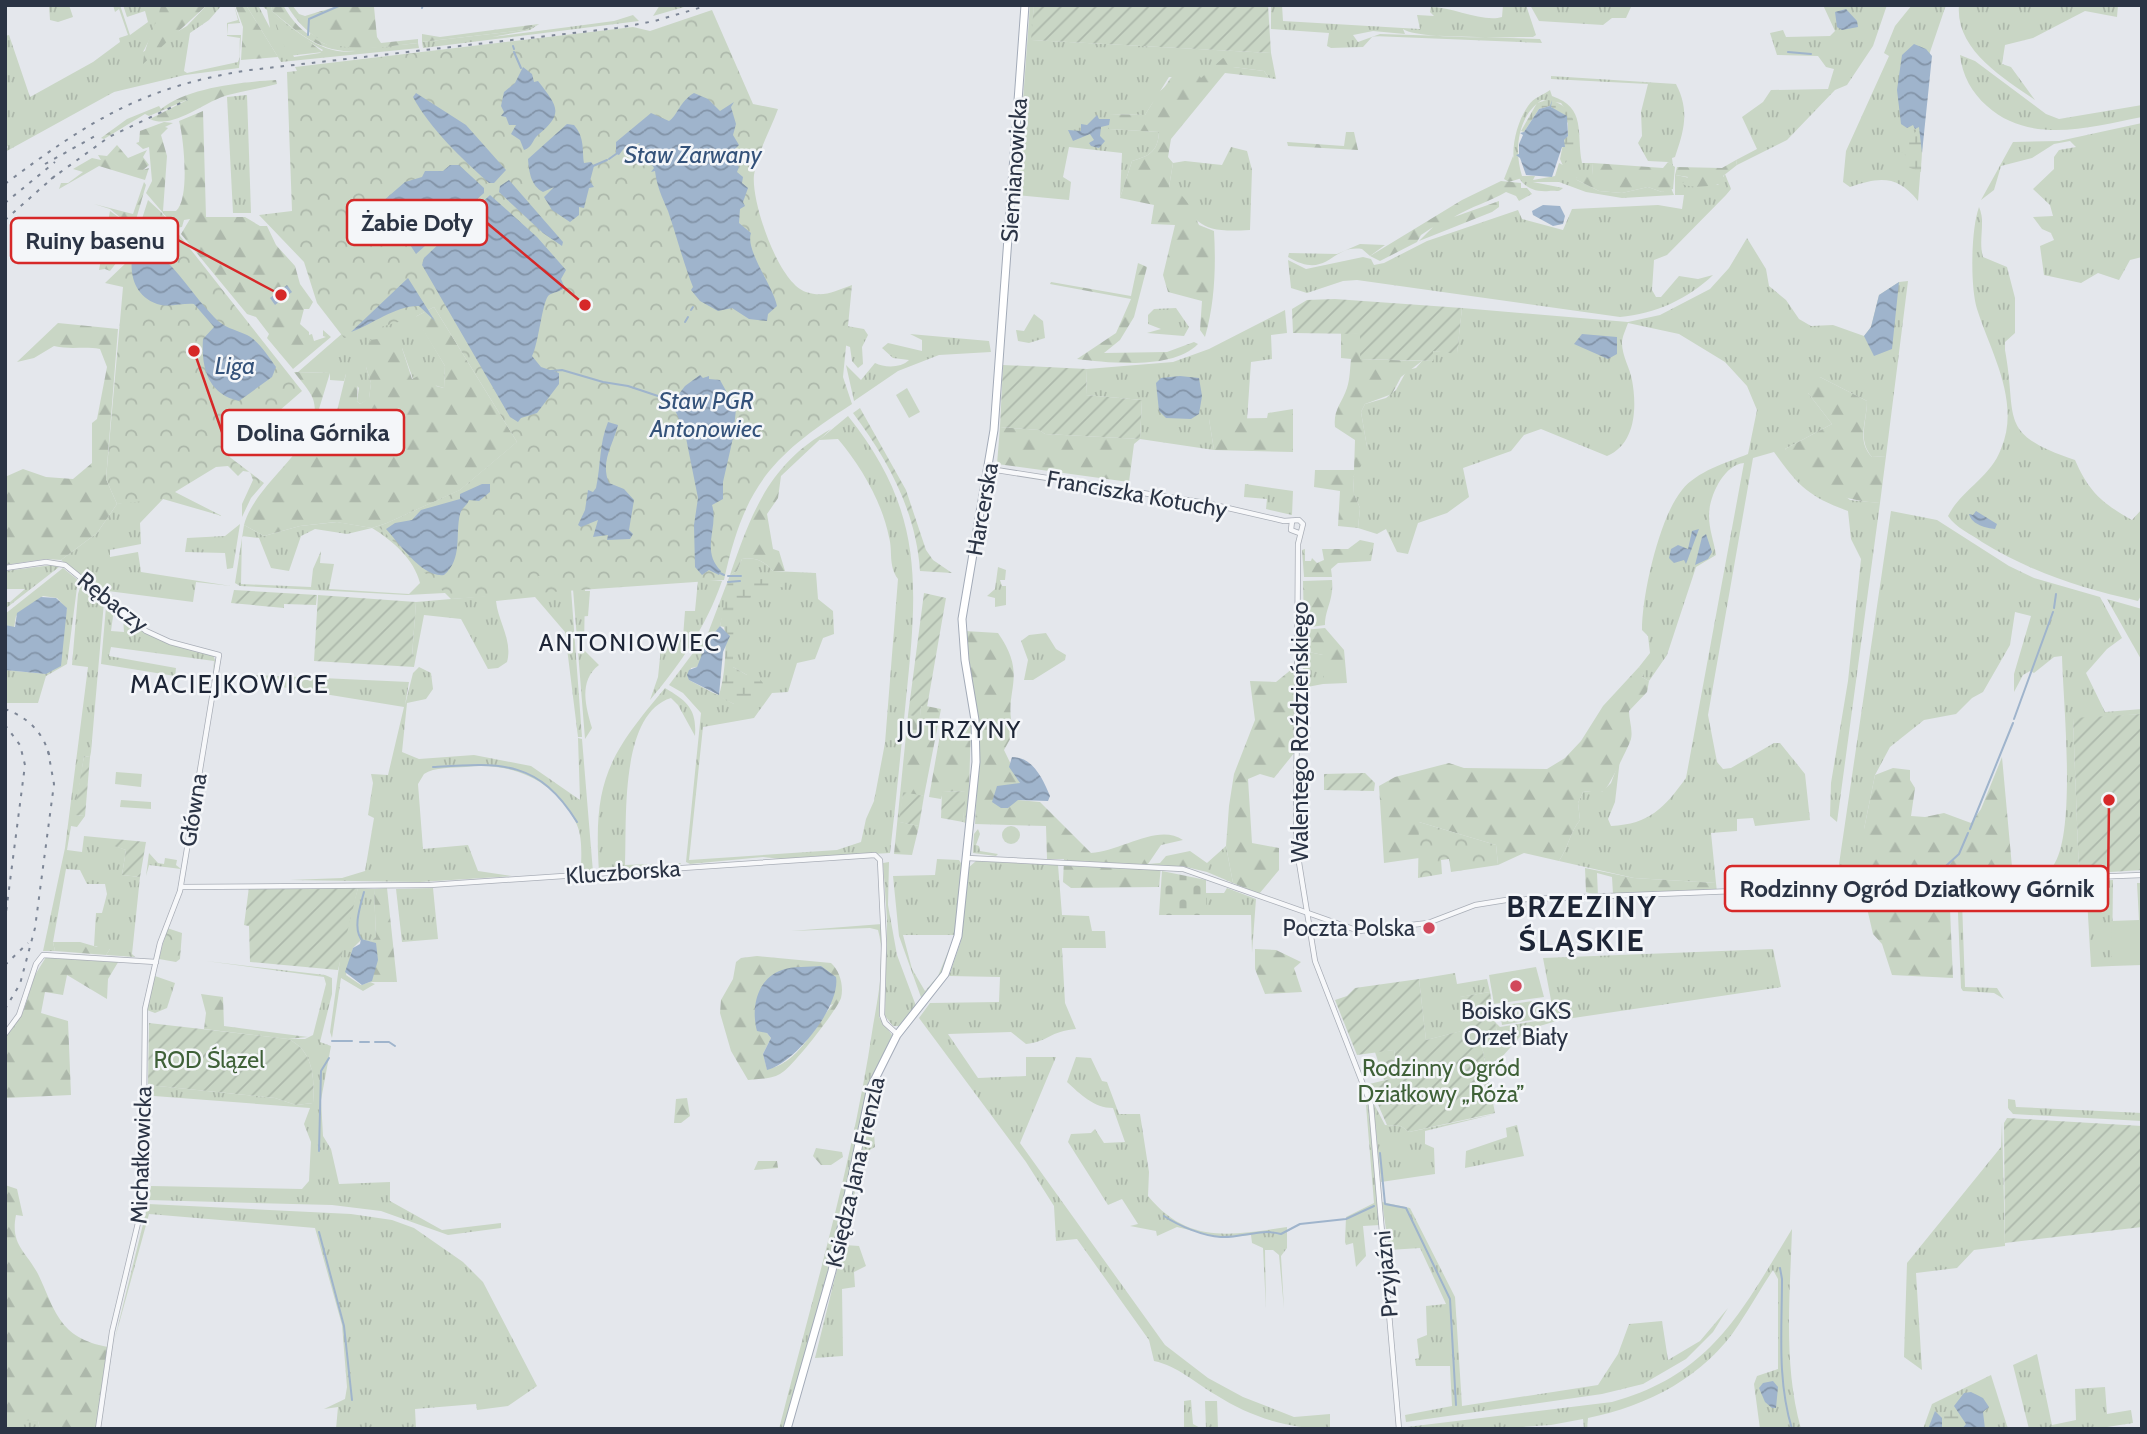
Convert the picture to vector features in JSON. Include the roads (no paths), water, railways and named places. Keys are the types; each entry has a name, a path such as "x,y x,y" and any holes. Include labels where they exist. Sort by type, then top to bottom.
{"main road":[{"name":"Siemianowicka","path":"1001,335 1025,5"},
{"name":"Harcerska","path":"969,682 962,619 990,469 1001,335"},
{"name":"Księdza Jana Frenzla","path":"787,1429 832,1271 866,1104 876,1073 897,1035 945,974 954,953 967,858 976,751 969,682"}],"street":[{"name":"Franciszka Kotuchy","path":"990,469 1206,502 1291,524"},
{"path":"1299,520 1303,524 1297,533 1291,524 1299,520"},
{"name":"Walentego Roździeńskiego","path":"1297,533 1295,827 1306,914 1320,978 1369,1098 1373,1118"},
{"name":"Rębaczy","path":"5,568 46,562 65,565 146,631 170,642 219,655"},
{"name":"Główna","path":"155,964 181,887 219,655"},
{"name":"Kluczborska","path":"181,887 430,885 875,855 880,860 884,939 882,1013 885,1023 897,1035"},
{"path":"967,858 1183,869 1352,930 1366,931 1427,923 1475,905 1506,900 2142,875"},
{"path":"5,1034 19,1015 36,964 43,955 147,961 155,964"},
{"name":"Michałkowicka","path":"99,1429 113,1332 142,1216 144,1014 155,964"},
{"name":"Przyjaźni","path":"1373,1118 1399,1429"}],"water":[{"path":"1846,9 1857,21 1858,27 1842,30 1837,27 1835,12"},
{"path":"1914,44 1926,49 1932,56 1922,153 1919,127 1915,129 1913,125 1907,128 1901,124 1897,90 1902,55"},
{"path":"523,67 532,74 534,82 538,81 555,109 552,121 524,150 520,140 511,134 516,125 509,125 506,117 501,116 504,112 501,106 504,92 515,83"},
{"path":"416,93 466,125 506,170 494,183 489,183 457,154 420,109 413,97"},
{"name":"Staw Zarwany","path":"694,93 708,99 720,111 734,102 731,107 736,124 733,135 739,145 734,150 734,161 739,167 737,172 743,177 742,183 748,188 743,202 745,206 740,209 739,223 751,233 755,258 777,306 768,314 767,321 749,319 732,308 718,311 700,301 691,290 693,287 658,187 655,171 651,172 654,168 638,145 640,143 625,147 619,155 616,154 616,142 651,113 669,121"},
{"path":"1552,100 1551,107 1567,116 1568,136 1564,140 1565,147 1562,147 1552,177 1526,175 1520,158 1516,155 1519,154 1523,135 1520,133 1524,132 1539,109 1550,106"},
{"path":"1097,115 1099,119 1110,119 1109,125 1101,127 1100,136 1105,141 1099,148 1089,143 1094,140 1090,134 1073,141 1068,130 1081,131 1081,124 1087,125"},
{"path":"567,124 574,125 580,135 584,163 591,162 594,166 590,181 594,187 589,188 584,208 579,207 579,215 570,222 552,210 544,197 554,187 543,192 533,182 528,159"},
{"path":"450,165 459,165 484,188 484,193 416,254 382,202 405,182 422,177 425,171 443,171"},
{"path":"509,180 563,242 562,246 543,233 499,192 500,186"},
{"path":"490,195 537,237 566,270 561,279 565,288 549,295 547,299 532,356 541,367 559,373 559,384 537,413 521,418 518,422 510,417 422,265 424,258"},
{"path":"1543,205 1560,206 1565,216 1563,224 1553,226 1533,215 1532,211"},
{"name":"Liga","path":"136,241 149,247 169,264 218,321 247,335 263,349 276,367 272,377 239,401 228,398 213,386 205,370 203,339 214,327 194,304 161,305 143,295 137,288 132,270"},
{"path":"408,278 435,321 419,306 411,307 351,332"},
{"path":"1899,282 1892,349 1874,356 1864,336 1871,327 1879,295"},
{"path":"287,285 292,292 275,305 270,298"},
{"path":"1582,334 1617,337 1617,354 1608,359 1574,344"},
{"name":"Staw PGR Antonowiec","path":"700,375 703,378 709,376 709,379 720,380 736,409 733,438 723,482 723,499 712,505 714,513 711,547 715,563 721,571 719,575 709,570 702,575 695,567 694,525 698,498 685,433 675,410 669,407 685,386"},
{"path":"1161,378 1199,378 1202,396 1199,414 1191,419 1166,418 1159,411 1156,383"},
{"path":"608,422 618,425 608,454 606,468 609,483 624,489 634,500 629,530 633,534 630,539 607,540 608,535 593,537 598,520 581,527 578,525 585,510 588,490 593,492 596,488"},
{"path":"482,484 490,484 490,492 479,501 469,500 461,512 454,562 444,575 427,571 419,565 386,529 395,523 412,520 421,510 460,499 460,494"},
{"path":"1976,511 1997,524 1995,529 1973,521 1969,514 1973,515"},
{"path":"1699,529 1686,564 1684,560 1674,563 1669,558 1671,549 1678,545 1688,549 1692,531"},
{"path":"1706,534 1712,552 1708,559 1695,565 1702,537"},
{"path":"41,597 56,598 67,608 61,666 46,674 5,670 5,625 15,627 17,613"},
{"path":"720,626 730,636 723,652 719,695 689,680 687,675 689,670 697,667 707,642"},
{"path":"1012,757 1026,761 1036,770 1050,796 1048,801 1018,800 1008,808 1001,808 992,802 997,786 1020,783 1009,767"},
{"path":"361,939 376,943 378,960 372,981 362,985 345,972 353,948 360,944"},
{"path":"821,966 836,977 836,989 824,1017 790,1057 767,1070 763,1054 771,1038 767,1033 757,1031 755,1022 755,1004 761,987 773,974 782,970"},
{"path":"1773,1381 1778,1387 1776,1408 1765,1402 1759,1388 1763,1383"},
{"path":"1971,1392 1983,1398 1989,1407 1983,1412 1985,1429 1962,1429 1966,1424 1954,1406 1964,1393"},
{"path":"1935,1411 1942,1418 1942,1429 1928,1429"}],"waterway":[{"path":"308,35 309,19 341,5"},
{"path":"514,52 521,68"},
{"path":"1788,52 1811,54"},
{"path":"609,159 616,154"},
{"path":"593,166 607,160"},
{"path":"685,322 688,317"},
{"path":"551,371 562,370 628,386 673,401"},
{"path":"720,573 724,575"},
{"path":"728,576 741,576"},
{"path":"728,582 740,581"},
{"path":"2054,608 2056,594"},
{"path":"2014,719 2053,612"},
{"path":"1970,829 2013,723"},
{"path":"433,767 478,765 516,769 547,786 577,822"},
{"path":"1935,876 1959,854 1968,833"},
{"path":"361,939 357,923 364,892"},
{"path":"332,1041 352,1041"},
{"path":"360,1042 369,1042"},
{"path":"375,1042 389,1042 395,1046"},
{"path":"319,1151 321,1071 329,1058"},
{"path":"1380,1153 1385,1204 1406,1208 1450,1299 1456,1405"},
{"path":"1164,1216 1199,1233 1229,1237 1266,1232 1281,1234 1300,1224 1346,1219 1374,1206"},
{"path":"319,1232 344,1326 352,1400"},
{"path":"1780,1268 1782,1373 1792,1429"}],"railway":[{"path":"5,184 91,124 119,109 148,96 212,77 250,70 617,28 655,21 709,5"},
{"path":"51,179 109,137 187,100"},
{"path":"45,164 97,135"},
{"path":"5,203 55,162"},
{"path":"5,220 57,174"},
{"path":"5,709 34,728 44,741 50,758"},
{"path":"5,725 20,745 25,765 5,920"},
{"path":"5,1009 20,984 35,928 54,784 48,751"},
{"path":"5,965 28,943"}],"place":[{"name":"Ruiny basenu","path":"281,295"},
{"name":"Żabie Doły","path":"585,305"},
{"name":"Dolina Górnika","path":"194,351"},
{"name":"Rodzinny Ogród Działkowy Górnik","path":"2109,800"},
{"name":"Poczta Polska","path":"1429,928"},
{"name":"Boisko GKS Orzeł Biały","path":"1516,986"}],"district":[{"name":"ANTONIOWIEC","path":"630,643"},
{"name":"MACIEJKOWICE","path":"230,684"},
{"name":"JUTRZYNY","path":"960,730"},
{"name":"BRZEZINY ŚLĄSKIE","path":"1582,924"}],"park label":[{"name":"ROD Ślązel","path":"209,1060"},
{"name":"Rodzinny Ogród Działkowy „Róża”","path":"1441,1081"}]}
